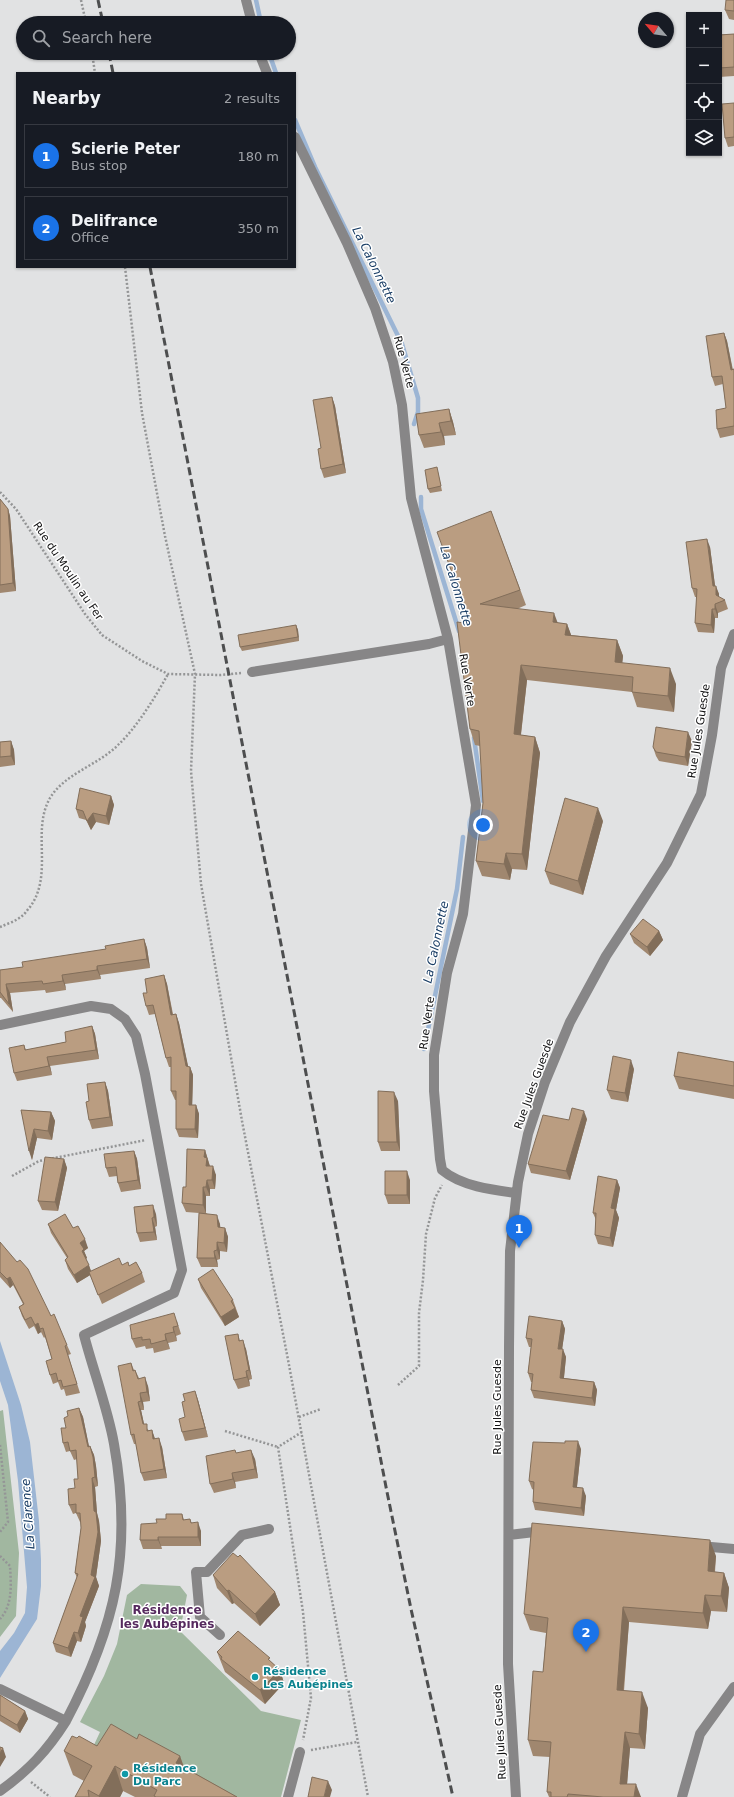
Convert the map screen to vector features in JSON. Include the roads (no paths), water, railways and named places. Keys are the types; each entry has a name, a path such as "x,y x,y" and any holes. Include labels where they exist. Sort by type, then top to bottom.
{"street":[{"path":"246,0 250,16"},
{"path":"262,60 267,72"},
{"name":"Rue Verte","path":"296,140 347,243 375,308 393,362 402,405 412,498 448,639 476,805 463,914 447,973 434,1055 434,1090 439,1153 442,1170 476,1186 516,1193"},
{"name":"Rue Jules Guesde","path":"516,1797 508,1664 509,1341 511,1244 516,1193 528,1134 545,1082 570,1022 606,956 667,863 701,794 712,735 721,668 734,634"},
{"path":"252,672 429,644 448,639"},
{"path":"0,1025 91,1006 110,1009 125,1019 136,1036 182,1270 174,1293 84,1336 114,1442 120,1486 122,1531 120,1566 114,1600 102,1641 91,1671 66,1721 50,1746 22,1774 0,1791"},
{"path":"220,1635 200,1617 196,1572 208,1572 242,1535 269,1529"},
{"path":"509,1535 545,1531 552,1532"},
{"path":"687,1545 734,1549"},
{"path":"682,1797 700,1734 734,1687"},
{"path":"0,1689 66,1721"},
{"path":"288,1797 300,1752"}],"water":[{"name":"La Clarence","path":"0,1341 21,1405 30,1442 39,1521 41,1586 37,1619 0,1678 0,1651 14,1633 25,1613 27,1587 18,1481 8,1405 0,1381"}],"waterway":[{"name":"La Calonnette","path":"256,0 259,16"},
{"name":"La Calonnette","path":"271,60 276,72"},
{"name":"La Calonnette","path":"296,122 315,167 402,344 418,398 418,412 414,424"},
{"name":"La Calonnette","path":"421,497 421,509 459,631"},
{"name":"La Calonnette","path":"474,738 483,801"},
{"name":"La Calonnette","path":"424,1049 457,889 463,837"}],"railway":[{"path":"98,0 101,16"},
{"path":"110,60 113,72"},
{"path":"150,268 387,1492 411,1609 453,1797"}],"place":[{"name":"Scierie Peter","path":"519,1248"},
{"name":"Delifrance","path":"586,1652"},
{"name":"Résidence Les Aubépines","path":"255,1677"},
{"name":"Résidence Du Parc","path":"125,1774"}],"district":[{"name":"Résidence les Aubépines","path":"167,1617"}]}
